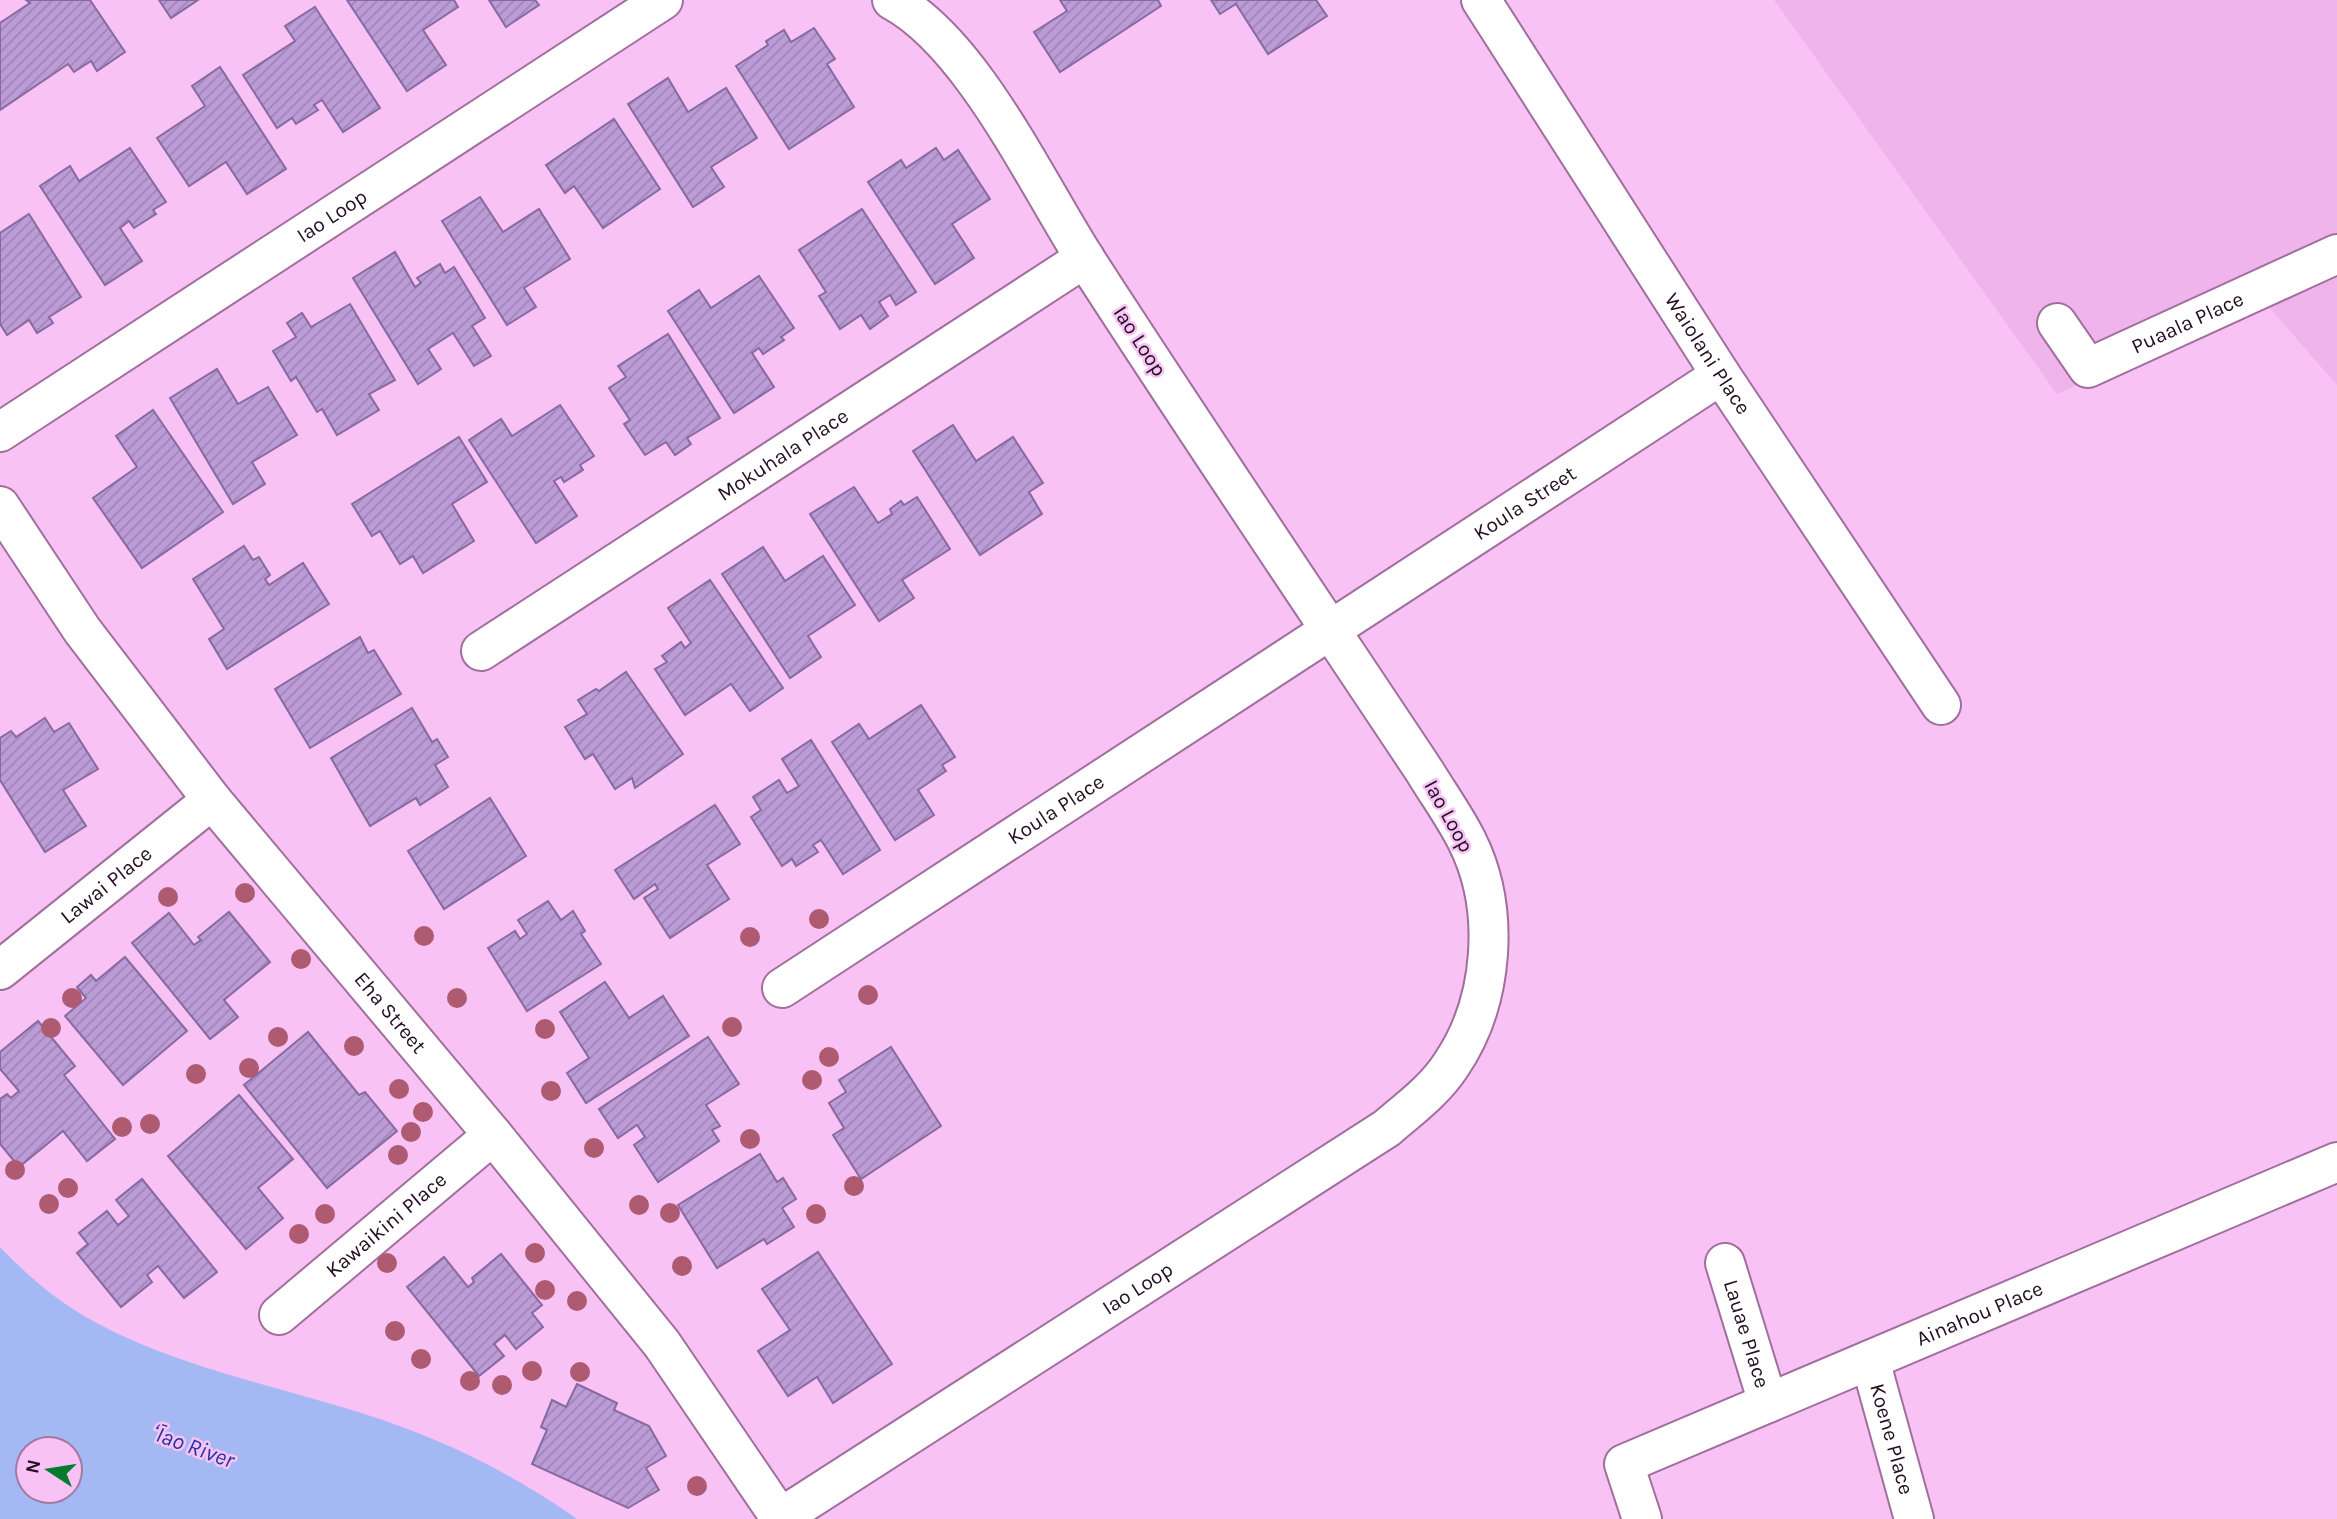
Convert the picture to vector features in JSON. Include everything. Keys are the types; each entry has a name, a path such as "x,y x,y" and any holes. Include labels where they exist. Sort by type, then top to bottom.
{"street":[{"name":"Iao Loop","path":"0,432 663,0"},
{"name":"Iao Loop","path":"781,1518 1387,1128 1423,1097 1451,1066 1475,1018 1489,937 1482,889 1467,842 1085,258 1022,154 953,50 913,11 892,0"},
{"name":"Waiolani Place","path":"1481,0 1721,375 1941,705"},
{"name":"Puaala Place","path":"2057,323 2088,368 2337,254"},
{"name":"Mokuhala Place","path":"481,651 1085,258"},
{"name":"Koula Street","path":"1331,631 1721,375"},
{"name":"Eha Street","path":"0,506 82,630 212,800 493,1135 662,1344 781,1518"},
{"name":"Koula Place","path":"782,988 1331,631"},
{"name":"Lawai Place","path":"0,970 212,800"},
{"name":"Kawaikini Place","path":"279,1315 493,1135"},
{"name":"Ainahou Place","path":"1642,1519 1624,1464 2337,1161"},
{"name":"Lauae Place","path":"1725,1263 1768,1403"},
{"name":"Koene Place","path":"1870,1360 1914,1519"}],"shaded area":[{"path":"1774,0 2337,0 2337,385 2266,304 2057,394"}],"water":[{"name":"ʻĪao River","path":"0,1247 53,1295 112,1331 197,1365 418,1433 500,1472 577,1519 0,1519"}],"building":[{"path":"26,0 90,0 125,52 97,71 91,61 74,72 68,64 0,110 0,23 30,3"},
{"path":"159,0 198,0 171,18"},
{"path":"347,0 454,0 458,7 423,30 446,65 407,91"},
{"path":"489,0 535,0 539,5 506,27"},
{"path":"1060,0 1158,0 1161,6 1060,72 1034,32 1067,11"},
{"path":"1211,0 1316,0 1327,16 1268,54 1236,4 1220,14"},
{"path":"315,7 380,108 343,132 322,100 314,105 318,110 296,124 292,118 277,128 243,75 295,41 285,26"},
{"path":"814,28 835,59 827,64 854,107 789,149 736,66 768,45 766,41 784,30 791,42"},
{"path":"220,67 286,169 247,194 226,162 189,186 157,138 205,106 192,86"},
{"path":"668,78 688,112 726,88 757,138 711,167 724,187 693,207 628,104"},
{"path":"614,119 660,189 603,228 574,186 565,193 546,165"},
{"path":"130,148 166,202 153,210 156,214 134,228 129,221 120,228 142,261 105,285 40,186 70,166 79,181"},
{"path":"936,148 944,160 958,150 990,199 952,224 974,258 935,284 868,182 901,160 906,168"},
{"path":"480,197 503,232 539,209 570,259 524,288 536,307 507,325 442,221"},
{"path":"862,209 916,292 896,305 890,295 879,302 888,316 870,329 861,315 840,329 819,296 826,292 799,250"},
{"path":"29,214 81,297 49,317 53,323 37,333 29,320 7,335 0,324 0,233"},
{"path":"395,252 415,287 421,283 417,278 440,264 445,273 454,267 485,318 472,326 491,356 474,366 453,333 428,349 441,369 418,384 353,278"},
{"path":"759,276 794,328 781,337 784,340 763,354 759,348 752,353 774,387 734,413 668,311 699,290 711,308"},
{"path":"350,304 395,380 369,394 379,410 337,435 322,409 317,412 296,377 291,381 273,351 296,337 287,323 302,313 311,327"},
{"path":"668,334 720,418 687,438 691,444 675,455 666,442 645,455 624,424 630,420 609,388 626,377 618,366"},
{"path":"217,369 238,404 268,387 297,435 252,462 265,484 233,504 170,398"},
{"path":"560,405 594,456 580,465 583,470 564,482 561,477 554,481 577,516 536,543 469,440 501,419 512,436"},
{"path":"153,410 223,512 142,568 93,498 137,467 116,436"},
{"path":"953,425 976,461 1013,437 1043,483 1029,492 1042,514 980,555 913,451"},
{"path":"459,437 487,482 452,504 474,541 423,573 413,556 400,564 380,531 372,536 352,504"},
{"path":"854,487 878,523 892,514 890,509 901,501 904,505 917,497 950,549 902,580 914,598 879,621 810,514"},
{"path":"244,546 253,560 259,557 270,575 265,579 269,585 303,563 329,604 227,669 209,639 224,629 193,579"},
{"path":"763,547 785,581 823,556 855,605 808,636 821,657 790,678 722,574"},
{"path":"710,580 783,688 750,711 731,684 685,715 655,669 667,662 662,656 681,642 685,648 691,643 668,608"},
{"path":"360,637 368,653 374,650 401,694 310,748 275,689"},
{"path":"626,672 683,754 635,788 632,778 615,789 593,754 585,759 565,727 587,714 578,700 596,689 599,691"},
{"path":"921,705 955,757 942,765 946,771 918,790 934,815 895,840 832,742 859,724 869,739"},
{"path":"412,708 432,742 437,739 448,757 435,765 448,787 420,805 416,798 370,826 331,758"},
{"path":"45,718 54,732 69,723 98,769 63,790 86,826 45,852 0,780 0,738 11,731 16,737"},
{"path":"811,740 880,850 843,874 821,840 813,845 818,852 796,866 792,859 782,866 751,817 761,810 753,797 779,780 787,793 799,786 782,759"},
{"path":"490,798 526,856 444,909 408,851"},
{"path":"715,805 740,844 707,865 729,899 670,938 644,898 658,889 655,884 634,899 615,870"},
{"path":"548,901 561,920 573,911 585,931 581,934 601,964 527,1011 488,948 515,931 520,939 527,934 518,920"},
{"path":"229,912 270,962 224,1000 238,1017 210,1039 132,943 169,913 194,945 201,940 198,937"},
{"path":"125,957 187,1031 123,1085 65,1016 86,998 77,987 91,975 96,981"},
{"path":"605,982 629,1018 663,996 689,1036 586,1103 567,1073 589,1058 560,1012"},
{"path":"38,1021 75,1066 64,1075 115,1139 87,1161 63,1131 19,1167 0,1144 0,1099 7,1094 11,1098 19,1091 0,1069 0,1052"},
{"path":"308,1032 359,1095 365,1092 397,1131 327,1188 244,1085"},
{"path":"708,1037 739,1084 706,1105 720,1126 712,1130 719,1141 658,1182 634,1145 645,1137 637,1125 618,1138 599,1109"},
{"path":"891,1047 941,1126 861,1179 833,1135 844,1128 829,1103 846,1092 839,1080"},
{"path":"239,1095 293,1159 258,1188 283,1218 246,1249 168,1156"},
{"path":"760,1154 777,1182 783,1178 796,1199 782,1208 794,1227 767,1244 764,1239 717,1268 678,1205"},
{"path":"142,1179 217,1272 184,1298 158,1266 147,1275 152,1282 121,1307 77,1253 88,1244 79,1233 107,1211 118,1225 129,1216 116,1200"},
{"path":"818,1252 892,1364 833,1403 817,1377 788,1396 758,1351 790,1330 762,1289"},
{"path":"501,1254 542,1305 532,1313 543,1327 516,1349 505,1335 494,1344 504,1356 479,1376 407,1287 444,1257 468,1287 474,1282 472,1278"},
{"path":"577,1384 617,1403 614,1410 649,1426 666,1456 646,1468 659,1490 628,1508 532,1464 547,1430 541,1427 552,1400 566,1407"}]}
